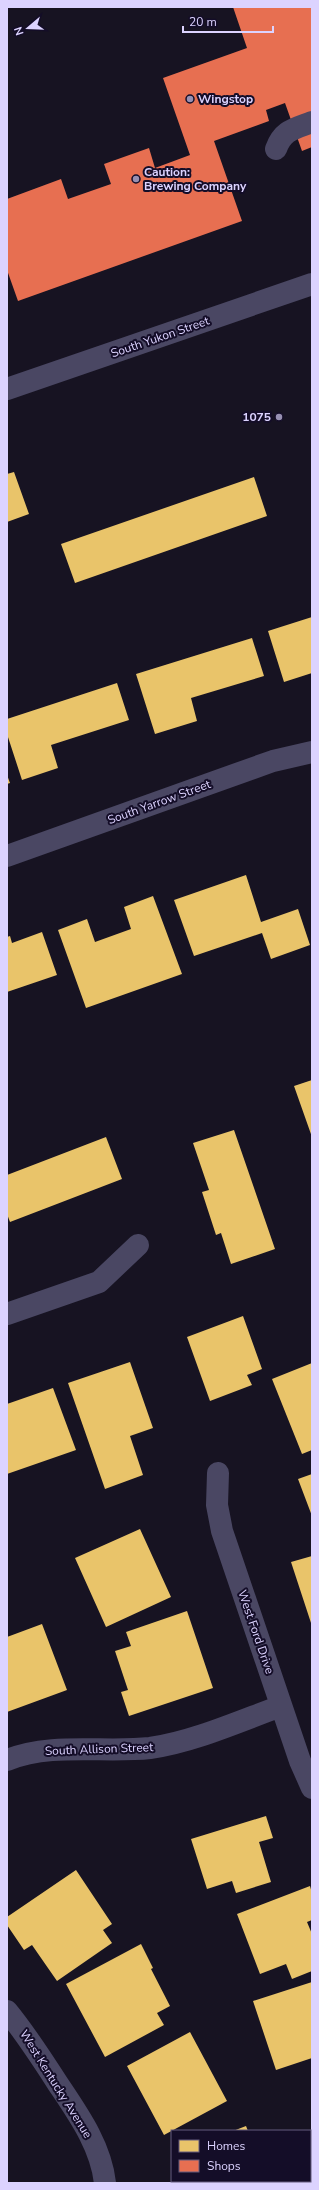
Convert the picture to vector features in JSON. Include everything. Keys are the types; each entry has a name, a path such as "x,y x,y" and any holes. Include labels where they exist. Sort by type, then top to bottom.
{"street":[{"path":"276,149 280,138 289,131 312,122"},
{"name":"South Yukon Street","path":"7,389 312,284"},
{"name":"South Yarrow Street","path":"7,856 273,761 312,752"},
{"path":"7,1314 99,1282 138,1245"},
{"name":"West Ford Drive","path":"218,1472 217,1505 222,1531 300,1762 312,1788"},
{"name":"South Allison Street","path":"7,1760 39,1751 120,1750 158,1746 195,1736 281,1706"},
{"name":"West Kentucky Avenue","path":"7,2011 35,2047 83,2123 98,2155 105,2183"}],"building: Homes":[{"path":"14,472 29,514 7,522 7,474"},
{"path":"254,477 267,516 75,583 61,544"},
{"path":"312,617 312,673 284,682 268,631"},
{"path":"252,638 264,676 191,698 197,721 155,734 136,674"},
{"path":"117,683 129,720 51,745 58,768 22,780 7,734 7,719"},
{"path":"7,775 10,783 7,784"},
{"path":"246,875 261,922 298,909 310,945 271,959 262,933 194,956 174,900"},
{"path":"153,896 182,974 86,1008 58,930 87,919 95,942 131,929 124,907"},
{"path":"42,932 57,975 7,992 7,937 10,936 12,943"},
{"path":"312,1080 312,1137 294,1086"},
{"path":"234,1130 275,1249 231,1264 221,1233 216,1235 202,1192 209,1190 193,1143"},
{"path":"106,1137 122,1179 10,1222 7,1214 7,1175"},
{"path":"243,1316 262,1369 247,1375 252,1385 210,1401 187,1337"},
{"path":"130,1362 153,1428 130,1436 143,1475 105,1489 68,1383"},
{"path":"312,1363 312,1450 302,1454 272,1379"},
{"path":"53,1388 76,1450 7,1474 7,1404"},
{"path":"312,1474 312,1516 298,1479"},
{"path":"140,1529 171,1597 106,1627 75,1558"},
{"path":"312,1556 312,1626 291,1562"},
{"path":"187,1611 213,1688 129,1716 121,1692 128,1690 115,1651 131,1646 126,1632"},
{"path":"42,1624 67,1690 7,1712 7,1637"},
{"path":"266,1816 273,1838 259,1842 271,1882 236,1893 232,1881 207,1889 191,1839"},
{"path":"76,1870 112,1924 103,1930 112,1943 57,1981 32,1945 24,1950 7,1925 7,1917"},
{"path":"310,1886 312,1893 312,1920 307,1922 312,1934 312,1971 292,1979 286,1964 260,1974 237,1914"},
{"path":"141,1944 153,1968 151,1969 170,2006 157,2013 164,2025 105,2057 66,1984"},
{"path":"312,1982 312,2058 276,2070 253,2001"},
{"path":"190,2032 227,2101 164,2135 127,2066"},
{"path":"246,2126 248,2130 236,2130"},
{"path":"270,2182 270,2183 181,2183"}],"building: Shops":[{"path":"233,7 312,7 312,147 302,151 285,103 266,110 269,121 214,141 242,221 18,301 7,270 7,199 61,179 68,199 111,184 104,164 149,148 155,168 190,155 163,78 247,48"}],"place":[{"name":"Wingstop","path":"190,99"},
{"name":"Caution: Brewing Company","path":"136,179"},
{"name":"1075","path":"279,417"}]}
